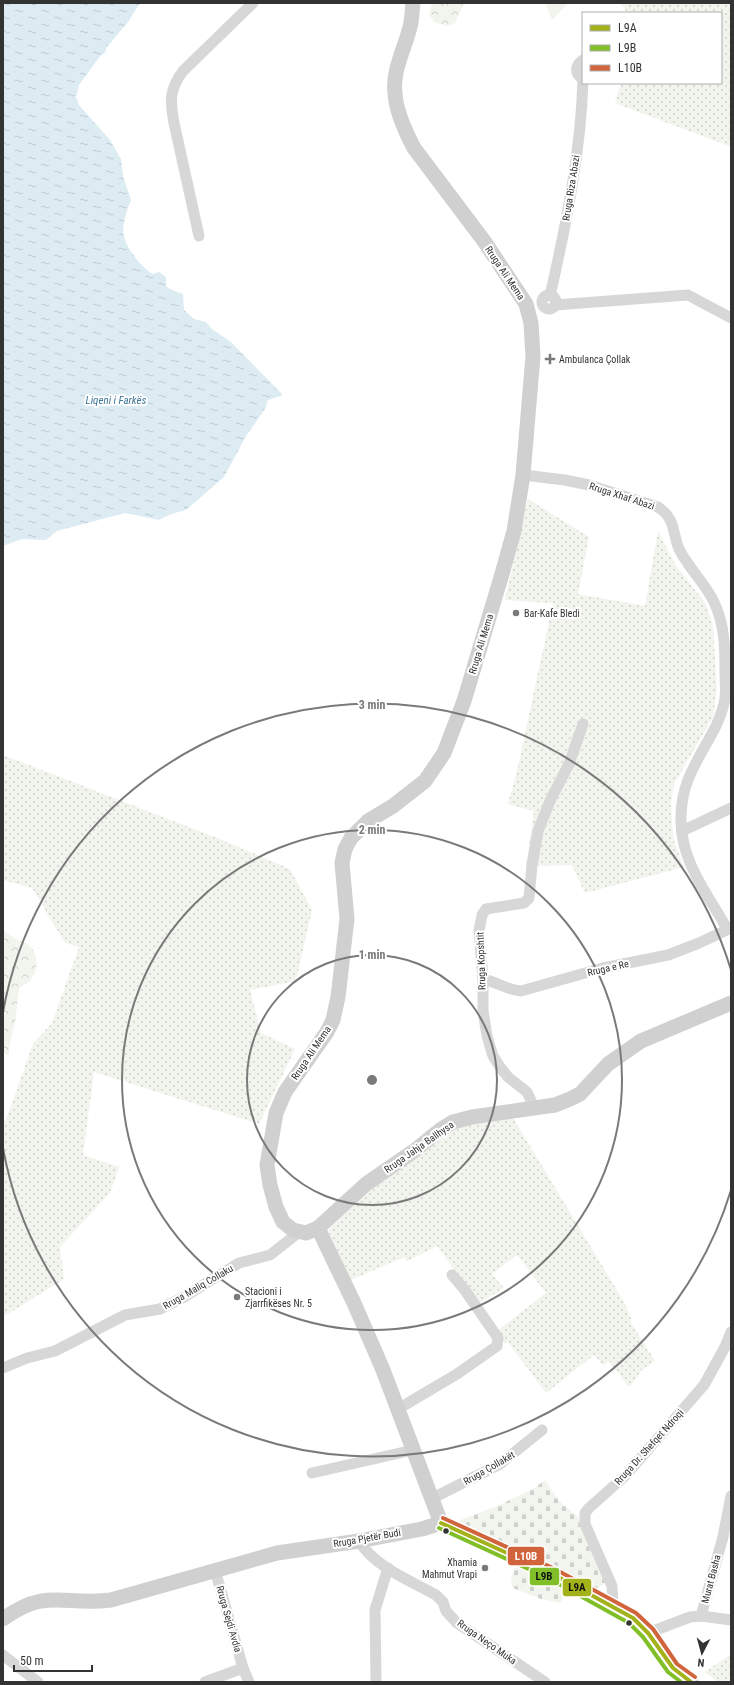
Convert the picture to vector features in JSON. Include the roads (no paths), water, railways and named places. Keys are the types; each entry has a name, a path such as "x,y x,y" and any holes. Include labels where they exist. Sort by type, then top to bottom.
{"main road":[{"name":"Rruga Ali Mema","path":"298,1232 283,1222 276,1207 270,1185 267,1165 276,1113 286,1092 327,1032 333,1020 338,997 347,919 342,863 345,849 351,838 368,821 393,806 424,781 444,753 464,701 502,574 514,530 523,475 533,356 532,333 528,312 520,294 484,241 414,148 398,110 394,92 397,69 410,26 413,3"},
{"name":"Rruga Jahja Ballhysa","path":"318,1228 366,1184 453,1122 472,1117 555,1104 570,1100 580,1094 608,1064 640,1041 731,1003"},
{"path":"298,1232 306,1233 318,1228 354,1303 398,1409 441,1523 551,1573 633,1618 648,1633 673,1668 691,1682"},
{"name":"Rruga Pjetër Budi","path":"3,1619 14,1611 35,1601 56,1599 96,1602 111,1600 215,1570 289,1551 359,1541 422,1529 441,1523"}],"street":[{"path":"199,236 172,112 171,94 175,82 183,71 253,3"},
{"name":"Rruga Riza Abazi","path":"582,61 578,64 576,69 578,75 582,78"},
{"name":"Rruga Riza Abazi","path":"553,300 569,207 581,114 583,84"},
{"path":"528,312 543,306 544,298 553,300 688,295 731,318"},
{"name":"Rruga Xhaf Abazi","path":"523,475 565,480 589,485 658,507 666,512 671,521 679,550 704,584 714,602 722,621 726,697 723,711 716,726 689,774 682,802 682,831 687,854 693,871 729,928"},
{"name":"Rruga Kopshtit","path":"534,1107 527,1092 508,1077 493,1056 483,1020 483,979 479,932 483,911 486,909 524,903 529,898 532,865 538,831 550,801 569,764 583,724"},
{"path":"682,831 731,808"},
{"name":"Rruga e Re","path":"483,979 496,982 510,990 521,991 603,968 668,955 699,943 729,928"},
{"name":"Rruga Maliq Collaku","path":"3,1368 27,1358 56,1351 125,1315 160,1309 184,1297 239,1263 270,1255 298,1232"},
{"path":"398,1409 457,1374 497,1346 498,1338 464,1289 452,1275"},
{"name":"Rruga Dr. Shefqet Ndroqi","path":"613,1606 612,1586 586,1527 585,1513 626,1475 704,1385 728,1348 731,1332"},
{"name":"Rruga Çollakët","path":"432,1499 500,1464 542,1430"},
{"path":"312,1473 413,1450"},
{"name":"Murat Basha","path":"701,1616 727,1537 731,1496"},
{"name":"Rruga Neço Muka","path":"359,1541 370,1555 388,1568 436,1595 443,1602 446,1612 456,1623 545,1682"},
{"path":"376,1682 375,1610 388,1568"},
{"name":"Rruga Sejdi Avdia","path":"215,1570 243,1668 249,1682"},
{"path":"648,1633 681,1619 701,1616 731,1620"},
{"path":"3,1655 38,1682"},
{"path":"205,1682 243,1668"}],"water":[{"name":"Liqeni i Farkës","path":"3,3 140,3 128,22 106,48 105,53 100,56 79,85 76,97 79,105 110,140 121,159 123,176 131,200 124,223 123,233 126,243 135,258 143,267 152,274 159,272 166,277 166,286 171,290 183,294 184,310 194,319 206,322 212,329 231,342 283,395 268,400 265,409 246,436 224,477 186,510 171,514 159,520 125,513 57,531 46,540 22,539 3,546"}],"place":[{"name":"Ambulanca Çollak","path":"550,359"},
{"name":"Bar-Kafe Bledi","path":"516,613"},
{"name":"Stacioni i Zjarrfikëses Nr. 5","path":"237,1297"},
{"name":"Xhamia Mahmut Vrapi","path":"485,1568"}]}
